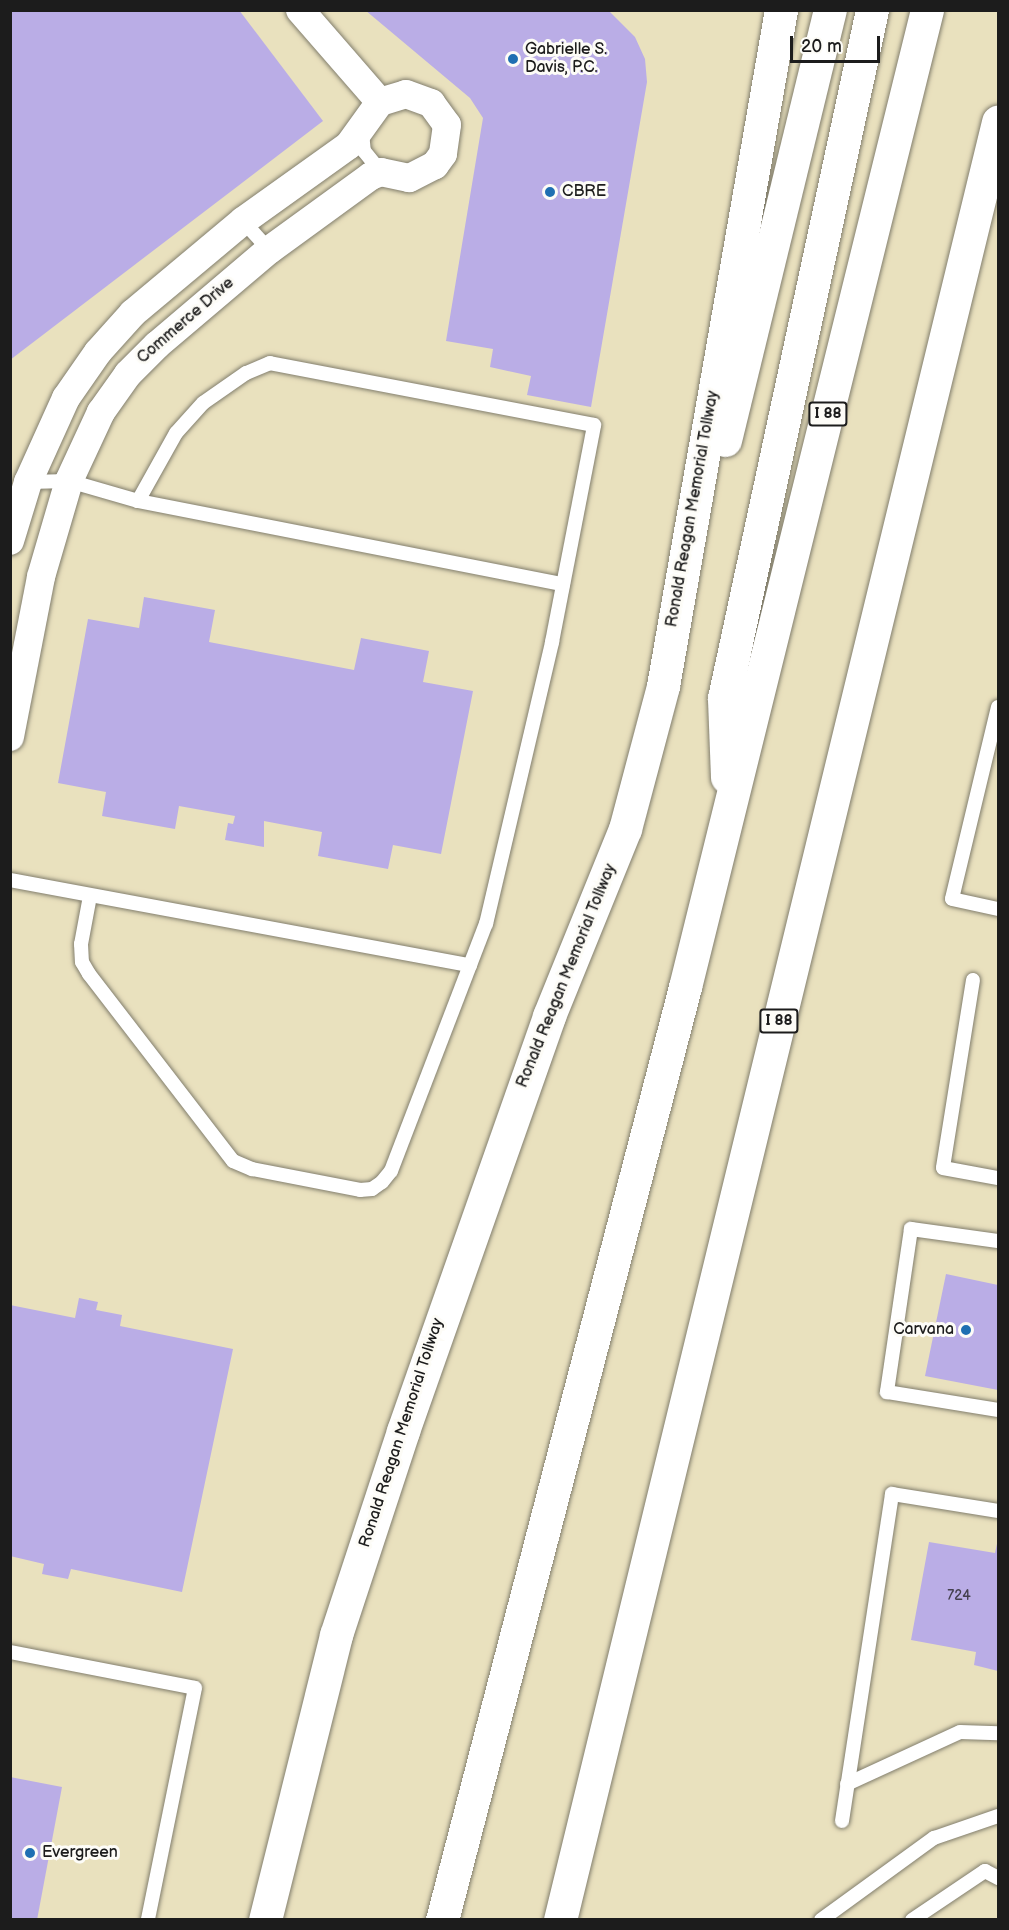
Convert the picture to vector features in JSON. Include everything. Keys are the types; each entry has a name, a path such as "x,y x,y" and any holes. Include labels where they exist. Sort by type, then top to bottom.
{"highway":[{"name":"Ronald Reagan Memorial Tollway","path":"265,1920 336,1635 470,1232 549,1016 625,829 663,686 781,10"},
{"path":"663,686 830,10"},
{"path":"728,818 724,698 872,10"},
{"name":"I 88","path":"442,1920 728,818 927,10"},
{"name":"I 88","path":"560,1920 999,122"}],"street":[{"path":"300,10 372,112"},
{"path":"10,542 28,482 66,398 98,352 133,314 243,220 349,145 372,112 392,96 419,96 431,103 447,125 443,154 435,165 409,178 381,172"},
{"name":"Commerce Drive","path":"10,737 41,577 69,481 101,412 128,374 269,249 361,182 381,172"}],"lane":[{"path":"372,112 363,152 381,172"},
{"path":"243,220 269,249"},
{"path":"90,896 81,944 82,962 224,1152 252,1169 360,1190 372,1189 391,1171 486,924 563,584 594,425 270,363 246,373 203,403 176,433 138,501"},
{"path":"28,482 69,481 138,501 563,584"},
{"path":"999,706 952,899 999,909"},
{"path":"10,880 470,965"},
{"path":"973,980 944,1168 999,1178"},
{"path":"999,1241 911,1229 888,1392 999,1410"},
{"path":"842,1821 892,1494 999,1510"},
{"path":"10,1652 195,1688 148,1920"},
{"path":"847,1784 960,1731 999,1732"},
{"path":"821,1920 934,1838 999,1816"},
{"path":"912,1920 985,1871 999,1878"}],"building":[{"path":"10,10 239,10 323,121 10,360"},
{"name":"CBRE","path":"365,10 608,10 635,37 645,59 647,82 591,407 527,395 531,376 490,367 493,349 446,341 483,118 470,98"},
{"path":"144,597 215,610 209,642 354,670 361,638 429,651 423,682 473,691 441,854 393,845 388,869 318,856 322,832 264,821 264,847 225,840 228,823 233,824 235,816 179,806 175,829 102,816 106,792 58,783 88,619 139,628"},
{"name":"Carvana","path":"946,1274 998,1285 998,1390 925,1376"},
{"path":"79,1298 98,1302 96,1310 122,1315 120,1326 233,1349 182,1592 71,1569 68,1579 42,1574 44,1564 10,1556 10,1305 75,1318"},
{"path":"998,1539 998,1671 974,1665 976,1652 911,1640 929,1542 995,1553"},
{"name":"Evergreen","path":"10,1777 62,1787 37,1920 10,1920"}],"place":[{"name":"Gabrielle S. Davis, P.C.","path":"513,59"},
{"name":"CBRE","path":"550,192"},
{"name":"Carvana","path":"966,1330"},
{"name":"Evergreen","path":"30,1853"}]}
